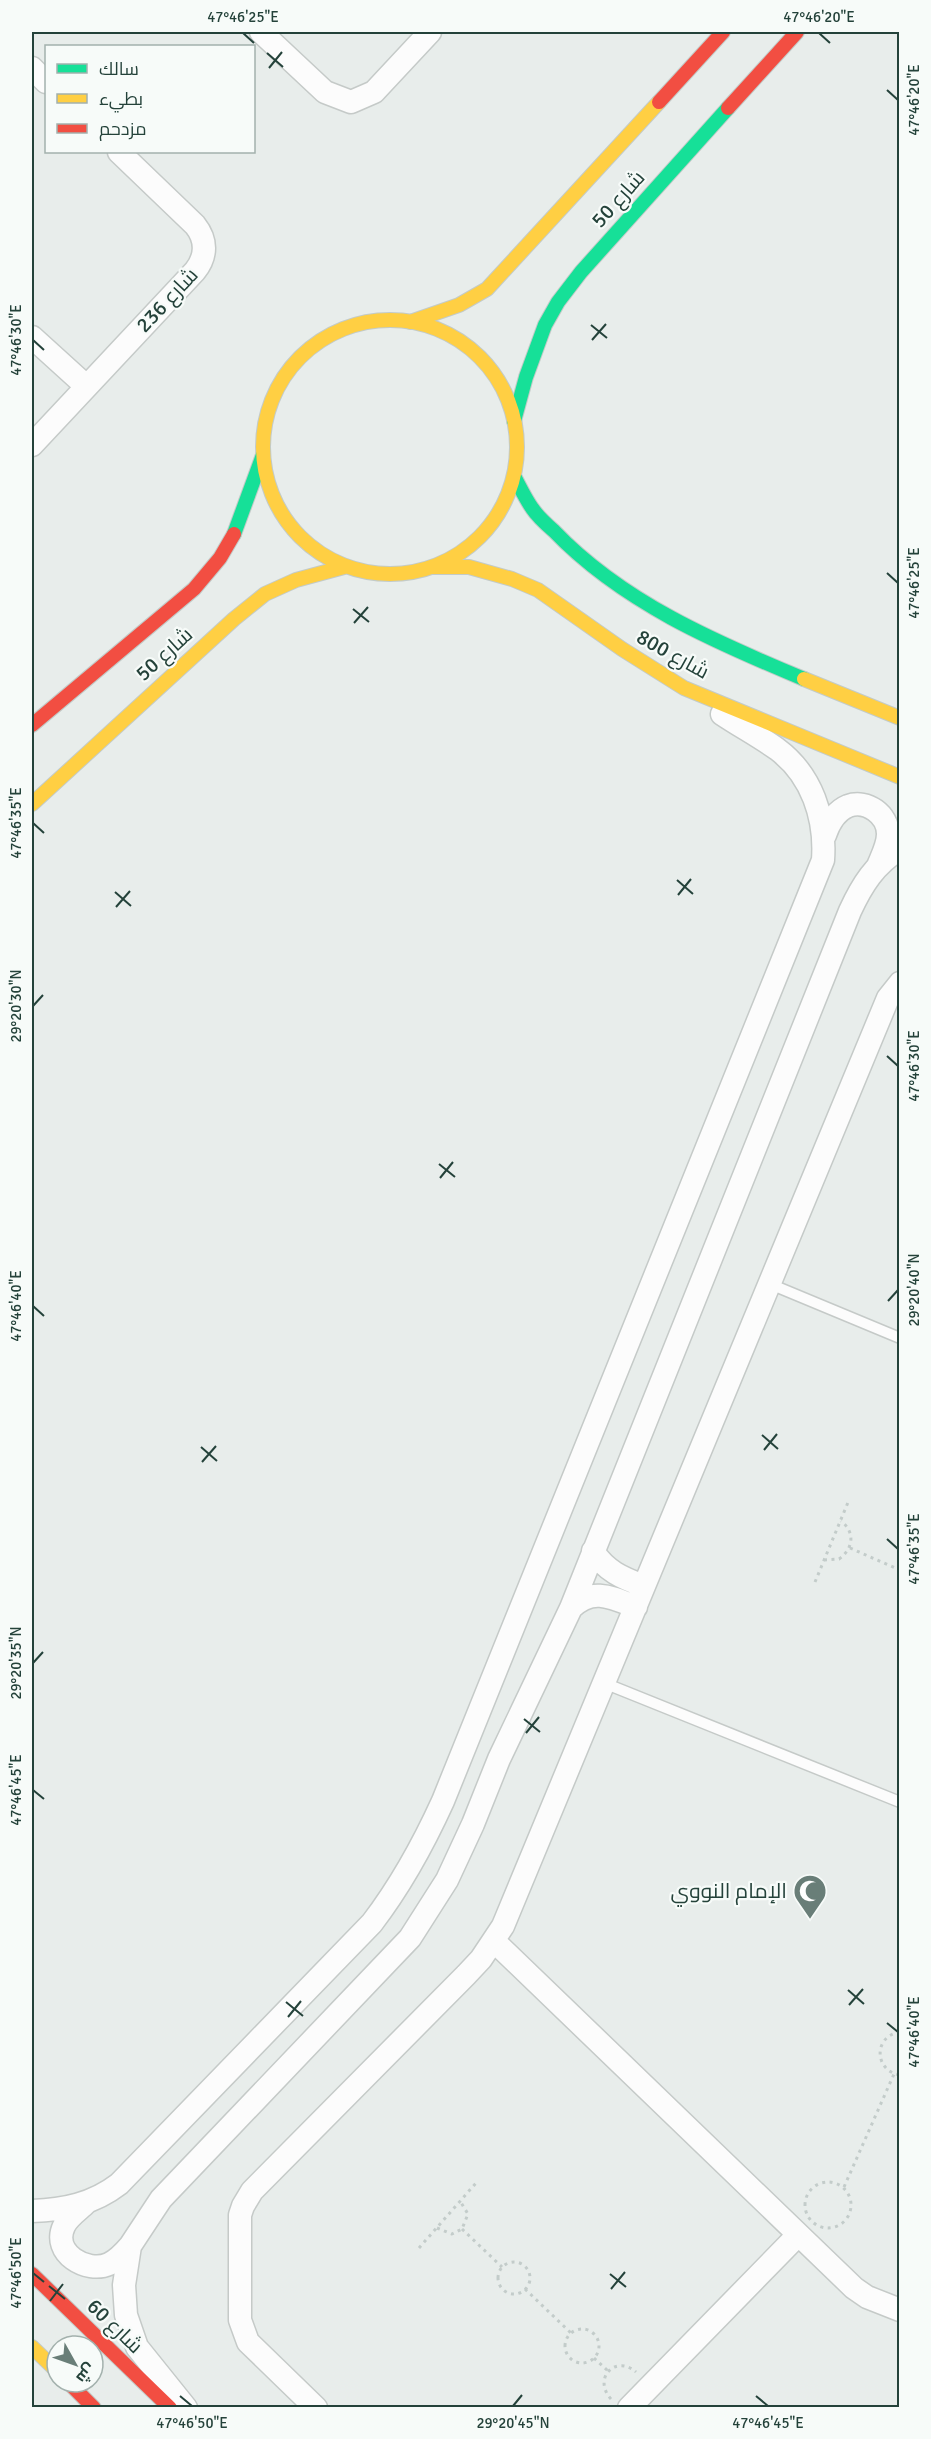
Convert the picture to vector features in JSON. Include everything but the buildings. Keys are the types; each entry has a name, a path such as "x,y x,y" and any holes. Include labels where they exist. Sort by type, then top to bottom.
{"main road":[{"name":"شارع 50","path":"410,322 451,309 487,289 723,32"},
{"name":"شارع 50","path":"514,421 535,348 558,302 581,272 797,32"},
{"path":"382,321 410,322 441,331 469,348 485,363 508,400 514,421 517,448 514,476 502,506 484,532 460,553 432,567 393,574 373,574 345,567 326,558 308,546 281,514 266,475 263,454 265,426 273,399 286,374 305,353 328,337 354,326 382,321"},
{"name":"شارع 50","path":"32,725 194,589 220,558 237,528 263,454"},
{"name":"شارع 800","path":"514,476 532,509 556,535 583,561 616,584 729,647 900,718"},
{"name":"شارع 50","path":"32,804 234,619 265,594 296,580 345,567"},
{"name":"شارع 800","path":"432,567 469,567 512,579 538,590 622,650 684,688 900,777"},
{"name":"شارع 60","path":"32,2274 170,2408"},
{"path":"32,2347 45,2359"},
{"path":"80,2394 94,2408"}],"street":[{"path":"261,32 326,92 351,102 374,92 430,32"},
{"path":"32,68 45,81"},
{"name":"شارع 236","path":"32,444 200,265 204,240 195,225 120,153"},
{"path":"32,337 86,386"},
{"path":"684,688 790,760 803,777 813,796 825,835"},
{"path":"32,2211 76,2206 104,2196 118,2184 372,1923 390,1899 422,1846 443,1801 816,882 823,860 825,835 830,821 846,807 854,805 870,808 885,821 888,834 877,867"},
{"path":"87,2202 64,2226 62,2235 69,2257 81,2264 96,2268 108,2265 120,2258 161,2199 410,1938 447,1880 474,1824 499,1759 571,1608 850,911 861,887 877,867 900,849"},
{"path":"316,2408 254,2349 244,2334 240,2320 240,2236 243,2206 252,2192 466,1975 494,1941 510,1910 888,998 900,983"},
{"path":"593,1551 606,1568 640,1597"},
{"path":"571,1608 583,1598 599,1594 640,1597"},
{"path":"494,1941 854,2289 867,2297 900,2310"},
{"path":"622,2405 650,2386 798,2235"},
{"path":"130,2246 124,2285 128,2323 137,2347 186,2408"}],"lane":[{"path":"770,1284 900,1338"},
{"path":"604,1683 900,1802"}],"path":[{"path":"815,1582 849,1500"},
{"path":"824,1560 839,1559 850,1548 849,1530 841,1521"},
{"path":"850,1548 900,1570"},
{"path":"900,2032 888,2036 880,2047 879,2054 883,2066 894,2074 900,2075"},
{"path":"844,2187 894,2074"},
{"path":"828,2182 844,2187 849,2194 851,2210 843,2224 827,2229 812,2223 804,2209 805,2200 813,2187 828,2182"},
{"path":"419,2248 476,2183"},
{"path":"437,2228 452,2234 462,2229 468,2214 460,2201"},
{"path":"462,2229 502,2267"},
{"path":"511,2262 526,2267 530,2276 525,2289 515,2293 504,2290 499,2282 499,2272 502,2267 511,2262"},
{"path":"525,2289 571,2333"},
{"path":"585,2329 594,2334 599,2349 594,2358 585,2363 570,2358 565,2343 571,2333 585,2329"},
{"path":"594,2358 609,2371"},
{"path":"622,2405 604,2389 605,2376 609,2371 620,2366 627,2366 650,2386"}],"traffic: fast":[{"path":"514,421 526,377 545,325 558,302 581,272 728,108"},
{"path":"234,534 263,455"},
{"path":"514,476 539,517 609,579 671,618 704,635 804,679"}],"traffic: slow":[{"path":"410,322 459,305 487,289 659,102"},
{"path":"390,320 415,323 438,330 450,335 480,357 502,387 507,399 514,422 517,447 514,472 507,495 502,507 480,537 450,559 438,564 415,571 390,574 365,571 342,564 330,559 300,537 278,507 273,495 266,472 263,447 266,422 273,399 278,387 300,357 330,335 342,330 365,323 390,320"},
{"path":"32,804 234,619 265,594 296,580 344,567"},
{"path":"433,567 469,567 512,579 538,590 622,649 684,688 900,777"},
{"path":"804,679 900,718"},
{"path":"32,2347 45,2359"}],"traffic: jam":[{"path":"659,102 723,32"},
{"path":"728,108 797,32"},
{"path":"32,725 194,589 220,558 234,534"},
{"path":"32,2274 170,2408"},
{"path":"80,2394 94,2408"}],"place":[{"name":"الإمام النووي","path":"810,1920"}]}
